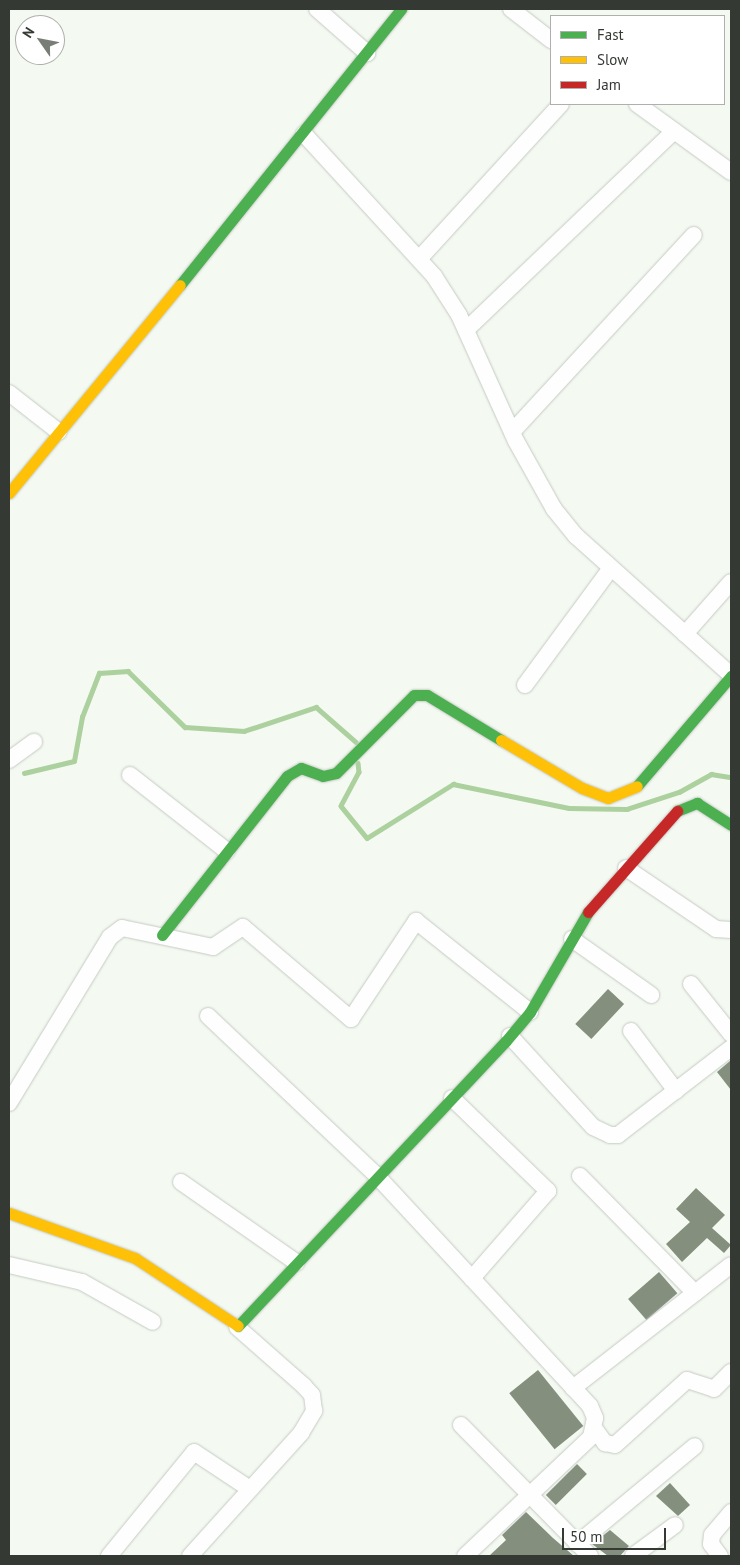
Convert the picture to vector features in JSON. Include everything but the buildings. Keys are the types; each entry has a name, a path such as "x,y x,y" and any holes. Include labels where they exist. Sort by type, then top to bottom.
{"street":[{"path":"317,9 367,53"},
{"path":"9,493 304,134 402,9"},
{"path":"511,9 550,39"},
{"path":"419,259 560,105"},
{"path":"638,105 731,172"},
{"path":"466,330 674,130"},
{"path":"162,935 227,851 292,772 301,768 329,775 365,749 409,700 421,693 582,788 618,797 642,782 731,676 611,568 554,509 512,432 466,330 419,259 304,134"},
{"path":"512,432 694,235"},
{"path":"9,393 59,432"},
{"path":"525,685 611,568"},
{"path":"685,634 731,582"},
{"path":"9,760 34,742"},
{"path":"130,775 227,851"},
{"path":"237,1328 510,1036 530,1012 584,918 626,868 685,804 697,803 731,825"},
{"path":"626,868 716,929 731,930"},
{"path":"9,1103 110,937 122,928 213,947 243,927 351,1019 416,921 530,1012"},
{"path":"572,939 651,995"},
{"path":"691,984 731,1034"},
{"path":"208,1016 378,1177 472,1278 590,1406 594,1428 605,1443 615,1445 687,1380 714,1388 731,1372"},
{"path":"631,1031 676,1091"},
{"path":"510,1036 602,1133 618,1135 731,1048"},
{"path":"452,1098 548,1191 472,1278"},
{"path":"580,1176 694,1293"},
{"path":"181,1182 297,1263"},
{"path":"9,1213 135,1258 237,1328 304,1386 314,1402 301,1433 190,1556"},
{"path":"9,1265 82,1282 153,1322"},
{"path":"574,1388 731,1265"},
{"path":"461,1425 590,1556"},
{"path":"465,1556 526,1493 591,1437 594,1428"},
{"path":"577,1544 695,1446"},
{"path":"109,1556 194,1452 250,1489"},
{"path":"720,1556 711,1544 712,1535 731,1512"},
{"path":"633,1556 675,1525"}],"waterway":[{"path":"24,773 74,761 82,717 99,673 128,671 185,727 244,731 316,707 356,742"},
{"path":"358,763 359,772 341,806 367,838 453,784 569,808 627,809 679,792 711,774 731,777"}],"traffic: fast":[{"path":"180,285 401,9"},
{"path":"637,786 731,676"},
{"path":"162,935 287,776 301,768 323,776 336,773 414,695 427,695 501,740"},
{"path":"677,811 697,803 731,825"},
{"path":"238,1326 505,1042 530,1012 588,912"}],"traffic: slow":[{"path":"9,493 180,285"},
{"path":"501,740 582,788 608,798 637,786"},
{"path":"9,1213 135,1258 238,1326"}],"traffic: jam":[{"path":"588,912 677,811"}]}
